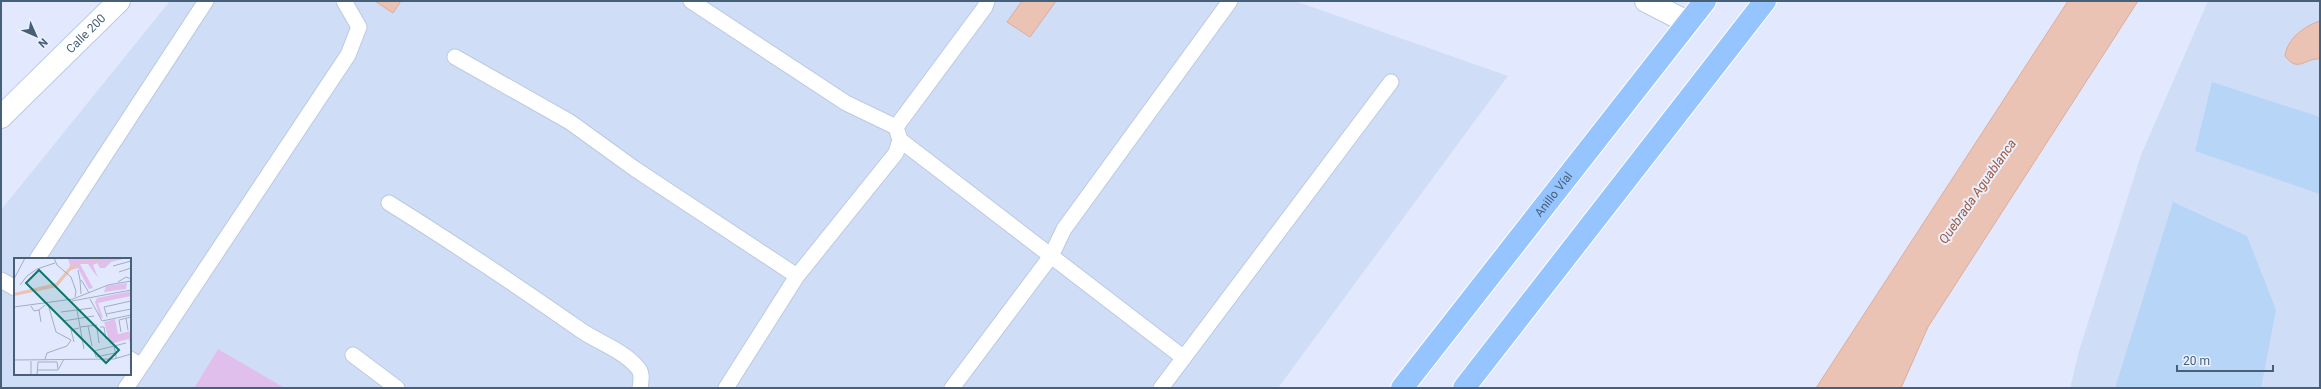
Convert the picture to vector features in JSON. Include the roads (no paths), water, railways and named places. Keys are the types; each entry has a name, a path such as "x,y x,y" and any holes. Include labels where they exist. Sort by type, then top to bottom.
{"highway":[{"name":"Anillo Víal","path":"1402,388 1687,22 1705,1"},
{"path":"1464,388 1765,1"}],"main road":[{"name":"Calle 200","path":"1,117 119,1"},
{"path":"1646,1 1687,22"}],"lane":[{"path":"38,258 206,1"},
{"path":"131,374 135,363 348,55 359,27 344,1"},
{"path":"691,1 846,103 898,134 1051,256 1184,358"},
{"path":"726,388 797,276 896,153 898,134 985,7 987,1"},
{"path":"952,388 1051,256 1064,229 1230,1"},
{"path":"455,57 570,122 635,169 797,276"},
{"path":"1161,388 1391,82"},
{"path":"389,203 461,247 596,341 623,354 639,369 642,378 640,388"},
{"path":"1,280 14,287"},
{"path":"353,355 397,388"},
{"path":"126,388 131,375"}],"water":[{"path":"375,1 401,1 393,13"},
{"path":"1022,1 1056,1 1030,37 1007,22"},
{"name":"Quebrada Aguablanca","path":"2068,1 2138,1 1928,327 1901,388 1816,388"},
{"path":"2320,21 2320,59 2310,60 2302,64 2294,64 2285,56 2289,44 2302,30"}]}
